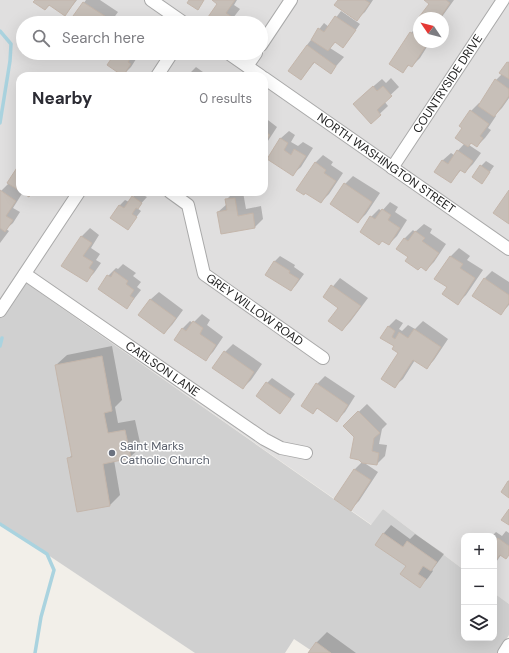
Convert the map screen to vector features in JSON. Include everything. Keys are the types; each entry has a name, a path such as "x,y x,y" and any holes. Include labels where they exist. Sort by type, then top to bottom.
{"street":[{"path":"151,0 174,16"},
{"path":"268,35 292,0"},
{"name":"COUNTRYSIDE DRIVE","path":"392,168 503,0"},
{"path":"160,72 167,60"},
{"path":"238,60 255,72"},
{"path":"247,66 251,60"},
{"name":"NORTH WASHINGTON STREET","path":"268,81 509,249"},
{"path":"0,311 76,196"},
{"name":"GREY WILLOW ROAD","path":"176,196 188,204 204,274 323,358"},
{"name":"CARLSON LANE","path":"25,274 268,442 281,448 306,453"},
{"path":"504,653 509,645"}],"shaded area":[{"path":"0,0 287,0 268,28 268,16 16,16 16,60 162,60 154,72 16,72 16,196 70,196 0,301"},
{"path":"297,0 509,0 509,242 268,75 268,72 264,72 254,65 257,60 268,60 268,44"},
{"path":"172,60 231,60 248,72 163,72"},
{"path":"268,86 509,254 509,604 497,595 497,533 461,533 461,568 383,509 372,525 19,278 76,196 268,196"},
{"path":"19,278 371,525 383,509 461,568 461,641 497,641 497,595 509,604 509,635 497,653 315,653 294,639 285,653 195,653 0,523 0,306"}],"building":[{"path":"35,0 76,0 65,16 49,5 45,10 33,2"},
{"path":"189,0 204,0 198,10 187,3"},
{"path":"212,0 235,0 226,13 230,16 209,16 217,4"},
{"path":"338,0 365,0 370,3 357,21 334,5"},
{"path":"424,0 446,0 450,3 444,12 423,12 429,4"},
{"path":"83,2 105,16 73,16"},
{"path":"335,16 356,30 343,48 335,42 328,51 311,40 318,28 324,32"},
{"path":"410,32 413,34 413,48 425,48 412,67 408,65 403,73 389,64"},
{"path":"307,45 336,66 331,74 314,62 301,80 288,71"},
{"path":"110,60 129,60 128,62 131,64 126,72 117,72 107,65"},
{"path":"507,62 509,63 509,79 499,73"},
{"path":"495,79 509,89 509,96 494,117 478,106"},
{"path":"373,86 377,91 383,86 392,96 377,110 381,115 371,124 353,104"},
{"path":"470,110 489,124 480,136 483,138 477,147 471,143 468,147 455,138 462,128 459,126"},
{"path":"280,138 288,143 284,150 291,155 294,149 306,156 293,176 268,160"},
{"path":"457,150 473,161 465,173 460,170 451,183 434,172 442,160 448,164"},
{"path":"315,162 326,170 324,173 336,181 321,203 305,193 304,195 296,190"},
{"path":"480,165 490,172 482,184 472,177"},
{"path":"16,169 16,189 7,183"},
{"path":"344,183 372,202 358,223 330,204"},
{"path":"0,190 16,201 6,216 13,220 5,232 0,228"},
{"path":"509,190 509,224 493,213"},
{"path":"132,196 142,203 132,214 137,217 128,230 110,218 119,205 124,208"},
{"path":"235,198 238,216 253,213 255,228 221,234 217,212 227,210 225,199"},
{"path":"382,209 391,215 388,220 400,228 389,245 382,241 379,245 360,232 370,216 375,219"},
{"path":"415,231 425,238 422,241 439,253 426,271 421,267 418,270 405,261 408,257 396,249 404,238 408,241"},
{"path":"81,236 92,243 83,256 93,262 89,268 94,271 87,282 61,266"},
{"path":"450,256 463,264 460,268 475,278 458,305 442,294 447,287 434,279"},
{"path":"274,261 290,271 289,273 299,279 291,291 265,275"},
{"path":"114,271 128,281 126,284 134,290 130,296 134,298 127,309 98,289 107,275 111,277"},
{"path":"484,278 509,295 509,303 501,315 472,296"},
{"path":"331,285 361,306 342,331 328,321 338,308 323,297"},
{"path":"150,299 176,318 164,334 138,315"},
{"path":"193,321 203,328 200,334 216,345 206,361 174,340 182,328 186,331"},
{"path":"388,326 395,331 392,337 395,339 399,332 408,338 414,329 441,347 427,369 413,360 395,388 381,379 398,353 392,349 394,346 380,338"},
{"path":"224,351 254,372 243,389 212,368"},
{"path":"102,356 112,411 104,413 108,433 125,430 131,458 103,464 110,506 77,512 67,458 72,457 55,365"},
{"path":"266,382 291,399 280,414 256,396"},
{"path":"316,383 348,405 337,422 317,408 313,414 301,406"},
{"path":"358,411 380,433 374,438 372,451 379,453 377,465 362,463 359,460 350,458 354,437 343,426"},
{"path":"354,469 371,480 351,511 334,499"},
{"path":"509,481 509,498 501,492"},
{"path":"509,509 509,525 501,520"},
{"path":"383,533 403,547 407,541 437,562 431,571 423,566 418,574 426,579 420,588 400,574 406,566 375,545"},
{"path":"498,538 509,546 509,555 506,559 500,555 497,559"},
{"path":"316,642 331,653 308,653"}],"waterway":[{"path":"0,31 11,44 10,61 0,123"},
{"path":"0,346 2,338"},
{"path":"0,524 47,554 54,570 41,617 35,653"}],"place":[{"name":"Saint Marks Catholic Church","path":"112,453"}]}
